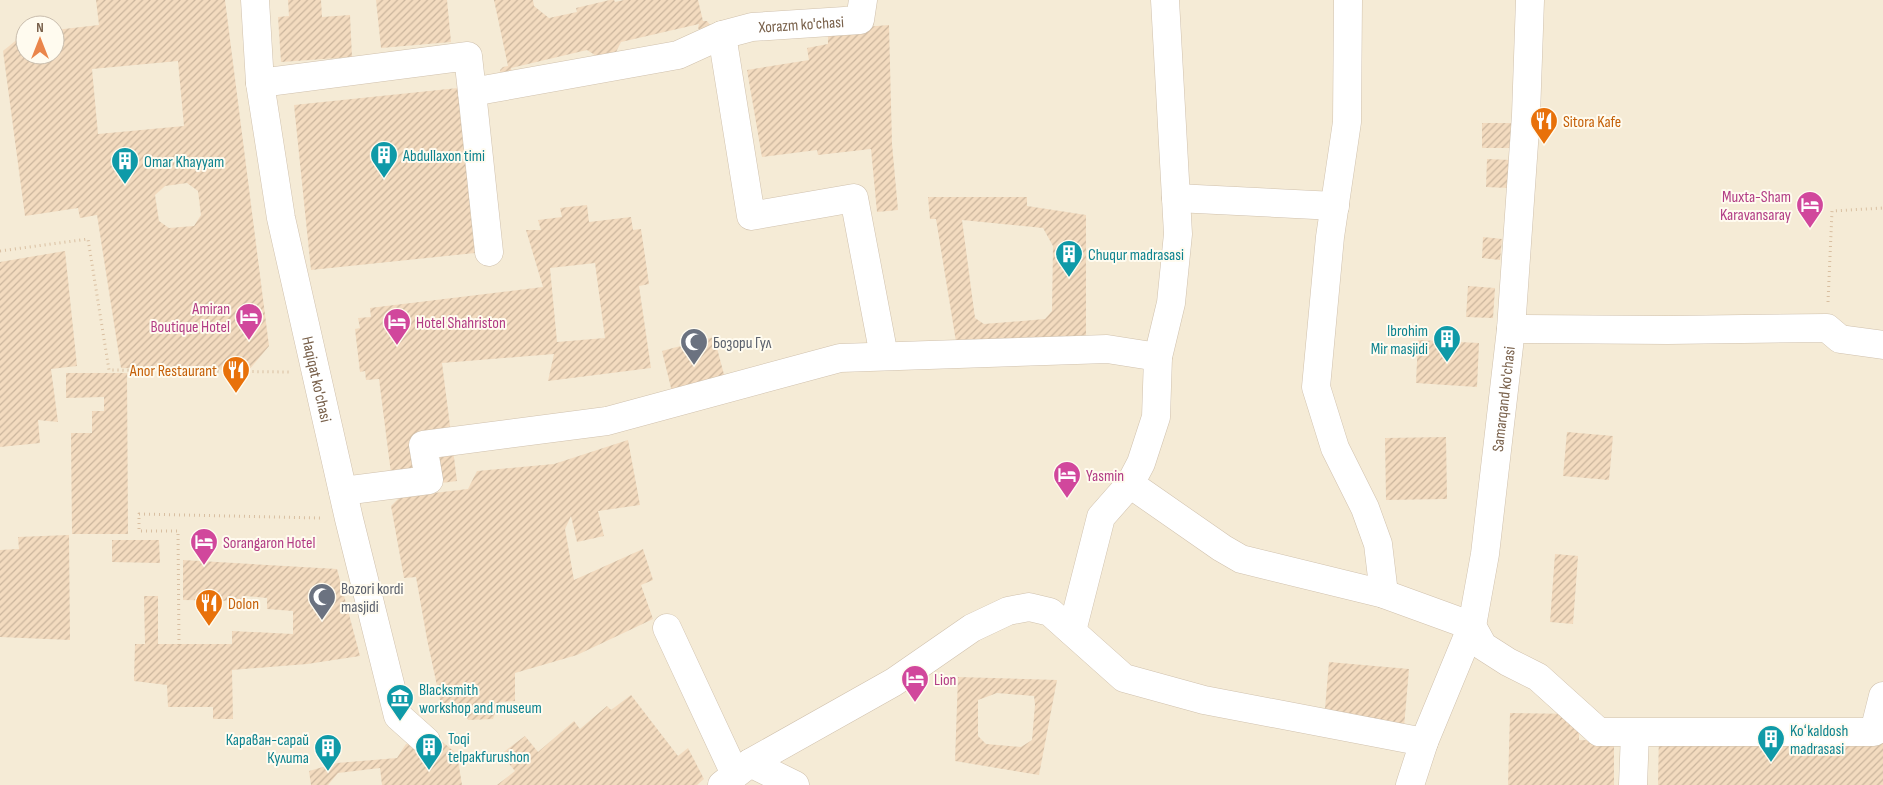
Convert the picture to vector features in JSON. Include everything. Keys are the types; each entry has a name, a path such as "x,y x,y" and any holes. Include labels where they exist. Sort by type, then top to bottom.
{"street":[{"name":"Haqiqat ko'chasi","path":"255,0 260,83 281,218 349,519 398,716 426,741"},
{"name":"Xorazm ko'chasi","path":"722,35 752,27 860,20 864,0"},
{"path":"1072,631 1102,517 1130,484 1141,463 1156,416 1158,357 1171,303 1178,234 1165,0"},
{"path":"1348,0 1347,122 1330,247 1316,387 1335,448 1365,508 1378,544 1384,594"},
{"name":"Samarqand ko'chasi","path":"1410,785 1424,742 1472,626 1485,554 1511,329 1526,115 1530,0"},
{"path":"472,92 678,55 722,35 751,216 854,198 884,356"},
{"path":"260,83 468,56 489,252"},
{"path":"1176,198 1335,206"},
{"path":"1511,329 1827,328 1840,339 1883,345"},
{"path":"343,491 429,480 423,445 607,421 840,358 1107,349 1158,357"},
{"path":"1130,484 1222,548 1241,559 1384,594 1472,626 1483,646 1508,662 1538,677 1599,732 1874,732 1882,701"},
{"path":"736,774 894,682 972,628 1008,611 1029,606 1050,612 1124,678 1204,700 1424,742"},
{"path":"667,628 736,774"},
{"path":"1633,785 1635,733"},
{"path":"736,774 796,785"}],"path":[{"path":"1827,328 1832,211 1883,208"},
{"path":"0,251 88,239 109,370 317,372"},
{"path":"179,645 178,531 139,531 139,514 349,519"}],"shaded area":[{"path":"0,0 1883,0 1883,785 0,785"}],"building":[{"name":"Omar Khayyam","path":"96,0 225,0 269,346 249,370 121,368 97,215 80,218 78,208 25,216 3,51 15,41 15,65 65,65 65,29 99,25","holes":["178,61 184,126 98,134 92,69","187,183 198,191 201,215 194,226 169,228 159,221 155,195 165,186"]},
{"path":"288,0 321,0 322,17 350,15 352,57 281,62 278,17 289,16"},
{"path":"376,0 447,0 451,42 381,48"},
{"path":"494,0 533,0 534,6 549,18 577,12 576,8 610,0 615,2 624,0 698,0 703,21 707,21 710,25 709,30 701,32 698,28 699,24 621,42 616,52 598,57 587,50 511,68 512,74 501,75 500,70 508,66"},
{"path":"889,25 892,144 898,210 877,212 871,149 818,155 817,150 762,157 747,70 809,60 807,48 828,44 828,30"},
{"name":"Abdullaxon timi","path":"458,88 475,253 311,270 294,105"},
{"path":"1482,123 1511,123 1511,148 1482,148"},
{"path":"1487,159 1510,160 1508,188 1486,187"},
{"name":"Chuqur madrasasi","path":"928,197 1027,197 1027,206 1086,215 1086,356 958,354 936,219 930,219","holes":["962,220 1043,228 1053,246 1052,311 1045,319 984,324 975,318"]},
{"path":"587,205 589,222 631,217 633,230 641,229 649,284 639,286 651,368 548,381 554,354 442,363 457,481 393,489 379,379 366,380 365,371 360,372 355,329 360,328 358,318 371,317 370,308 543,287 526,230 541,230 538,220 562,217 560,208","holes":["595,263 605,338 557,342 550,268"]},
{"path":"1483,237 1502,239 1500,260 1482,258"},
{"path":"65,251 77,366 51,369 58,422 38,420 40,443 0,447 0,262"},
{"path":"1468,286 1495,288 1493,318 1466,317"},
{"name":"Бозори Гул","path":"714,337 726,382 673,396 662,351"},
{"name":"Ibrohim Mir masjidi","path":"1418,340 1479,343 1477,387 1416,383"},
{"path":"66,373 127,373 128,534 72,534 71,433 92,433 92,411 104,411 104,397 66,398"},
{"path":"1567,432 1613,436 1609,480 1563,476"},
{"path":"1446,437 1447,499 1386,500 1385,438"},
{"path":"628,440 640,505 598,511 604,536 577,542 571,516 565,529 574,580 643,549 653,580 641,585 653,619 577,655 515,673 515,701 499,702 493,719 468,720 463,709 442,709 416,577 404,578 391,506 400,497 468,489 477,471 554,464"},
{"path":"69,535 70,640 0,637 0,550 19,549 18,537"},
{"path":"112,540 159,540 160,563 112,562"},
{"path":"1555,554 1578,556 1573,624 1550,622"},
{"path":"183,560 337,569 360,656 307,664 232,670 233,719 213,719 213,707 168,707 167,685 134,681 135,644 145,644 144,596 158,596 158,644 232,644 232,631 293,634 293,611 267,609 267,598 246,596 246,601 183,600"},
{"path":"1329,662 1409,669 1404,727 1324,720"},
{"path":"958,677 1057,680 1039,775 955,761","holes":["997,693 1034,696 1032,740 1021,747 986,744 978,736 978,700"]},
{"path":"631,695 678,756 688,748 704,779 697,785 497,785 515,771 501,754 525,736 538,752 574,721 580,729 607,706 611,710"},
{"path":"1510,713 1579,714 1579,740 1614,741 1614,785 1508,785"},
{"name":"Koʻkaldosh madrasasi","path":"1659,731 1883,740 1883,785 1658,785"},
{"name":"Toqi telpakfurushon","path":"439,739 457,754 462,785 382,785 380,768 338,773 328,785 311,785 309,771 337,763 397,758 406,744"}],"place":[{"name":"Sitora Kafe","path":"1544,145"},
{"name":"Abdullaxon timi","path":"384,179"},
{"name":"Omar Khayyam","path":"125,185"},
{"name":"Muxta-Sham Karavansaray","path":"1810,229"},
{"name":"Chuqur madrasasi","path":"1069,278"},
{"name":"Amiran Boutique Hotel","path":"249,341"},
{"name":"Hotel Shahriston","path":"397,346"},
{"name":"Ibrohim Mir masjidi","path":"1447,363"},
{"name":"Бозори Гул","path":"694,366"},
{"name":"Anor Restaurant","path":"236,394"},
{"name":"Yasmin","path":"1067,499"},
{"name":"Sorangaron Hotel","path":"204,566"},
{"name":"Bozori kordi masjidi","path":"322,621"},
{"name":"Dolon","path":"209,627"},
{"name":"Lion","path":"915,703"},
{"name":"Blacksmith workshop and museum","path":"400,722"},
{"name":"Koʻkaldosh madrasasi","path":"1771,763"},
{"name":"Toqi telpakfurushon","path":"429,771"},
{"name":"Караван-сарай Кулита","path":"328,772"}]}
